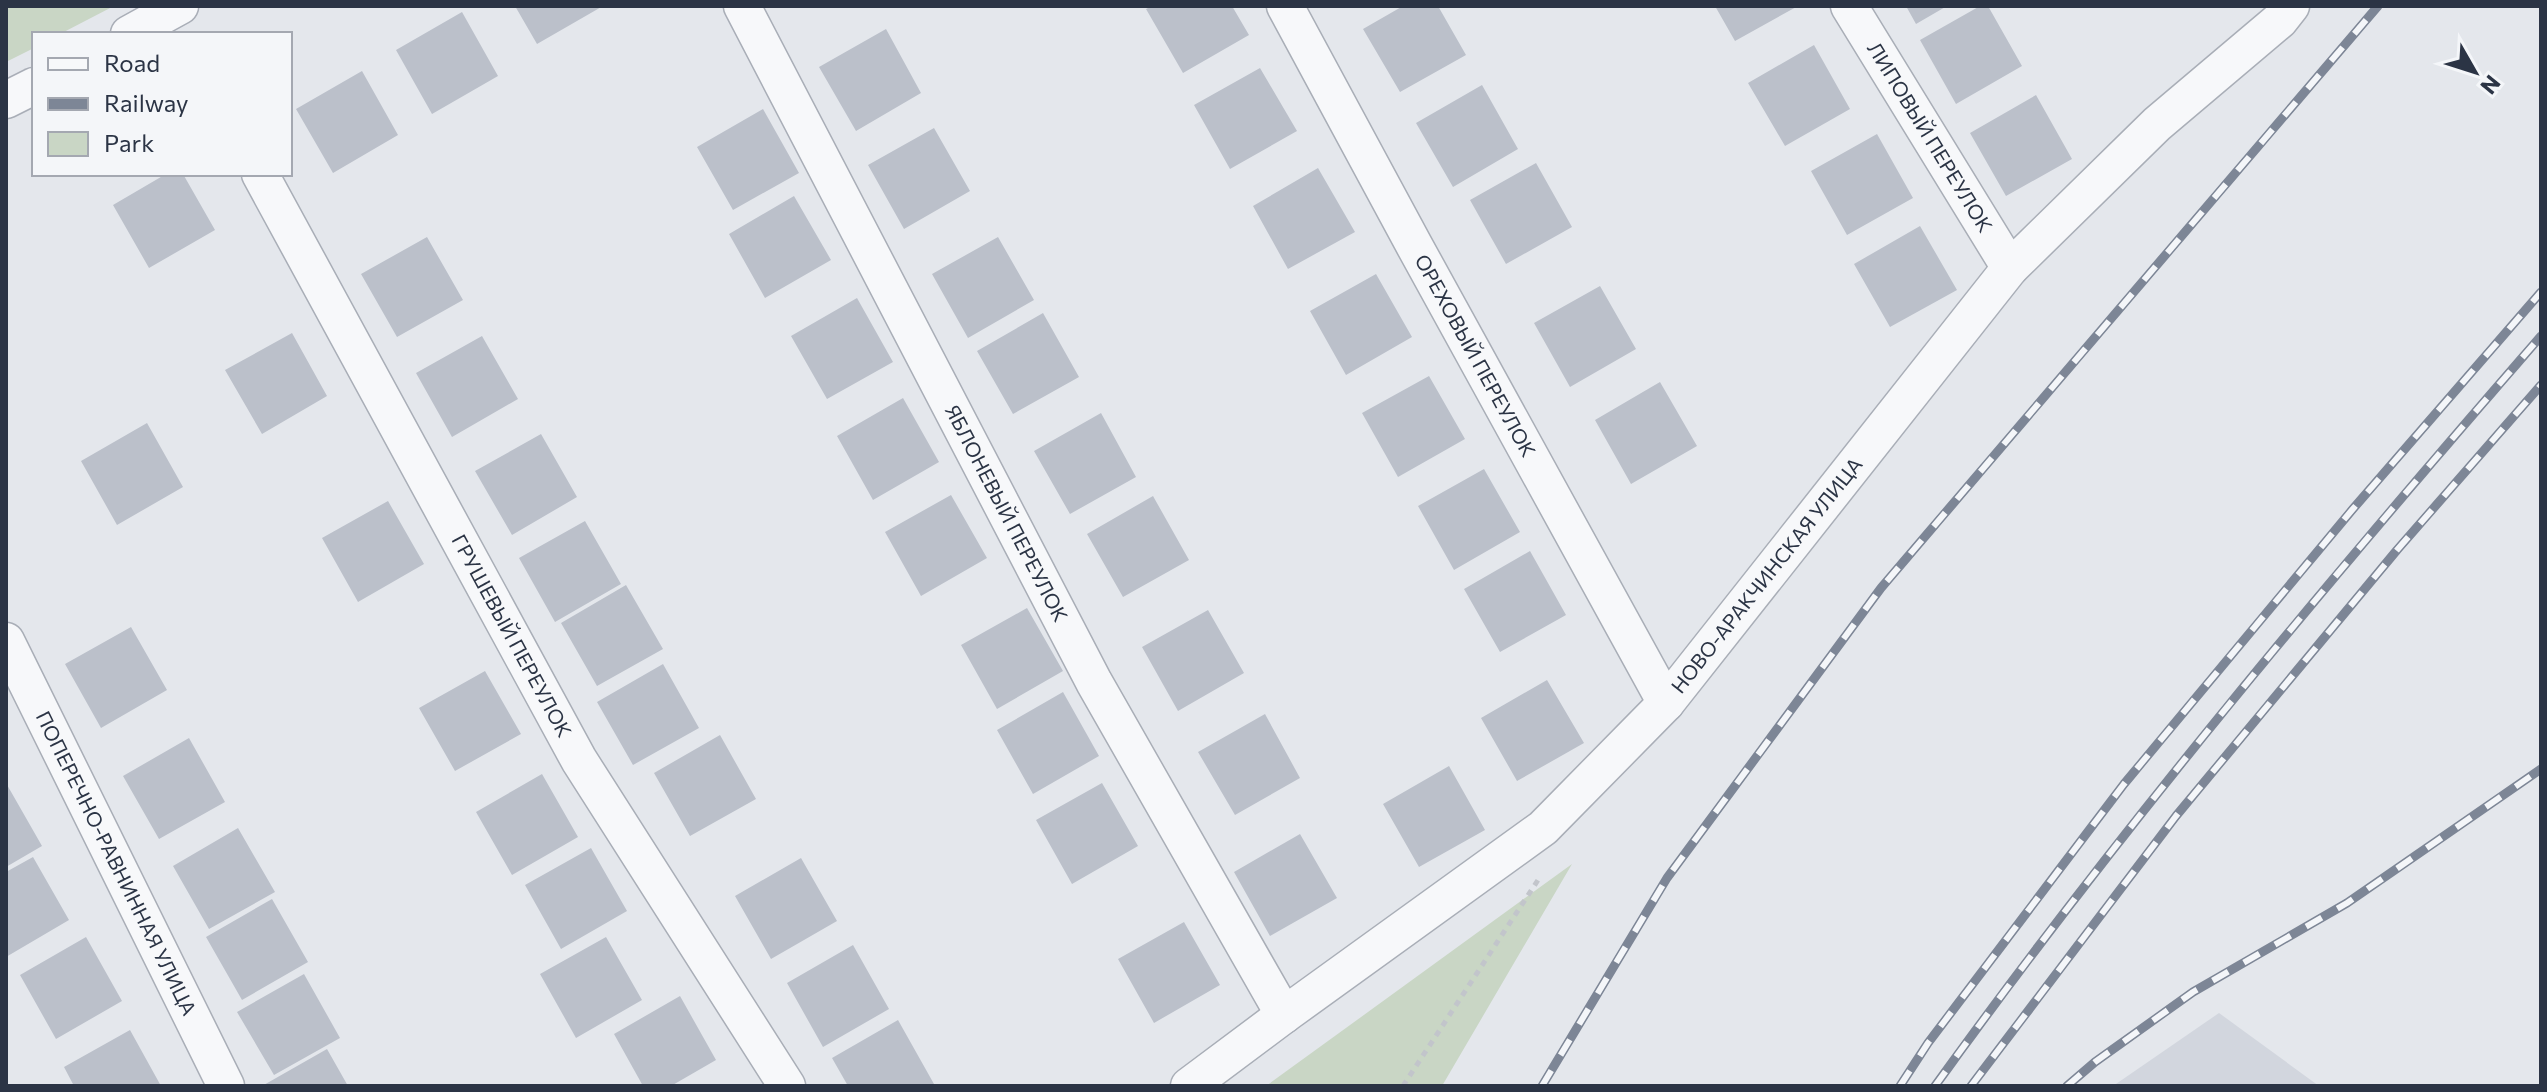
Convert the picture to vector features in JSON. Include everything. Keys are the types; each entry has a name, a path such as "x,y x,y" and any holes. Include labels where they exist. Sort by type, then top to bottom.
{"street":[{"name":"ЯБЛОНЕВЫЙ ПЕРЕУЛОК","path":"742,6 1094,682 1284,1015"},
{"name":"ОРЕХОВЫЙ ПЕРЕУЛОК","path":"1285,6 1666,703"},
{"name":"ЛИПОВЫЙ ПЕРЕУЛОК","path":"1849,6 2010,268"},
{"name":"НОВО-АРАКЧИНСКАЯ УЛИЦА","path":"1189,1086 1543,828 1666,703 2010,268 2157,124 2280,20 2291,6"},
{"path":"135,32 179,17"},
{"path":"6,100 32,87"},
{"name":"ГРУШЕВЫЙ ПЕРЕУЛОК","path":"261,176 579,760 787,1086"},
{"name":"ПОПЕРЕЧНО-РАВНИННАЯ УЛИЦА","path":"6,641 226,1086"}],"path":[{"path":"1403,1086 1543,873"}],"shaded area":[{"path":"2219,1013 2319,1086 2113,1086"}],"green space":[{"path":"6,6 114,6 64,32 32,32 32,49 6,62"},
{"path":"1572,864 1442,1086 1266,1086"}],"building":[{"path":"515,6 603,6 537,44"},
{"path":"1152,6 1232,6 1249,35 1183,73 1146,9"},
{"path":"1403,6 1438,6 1466,55 1400,92 1363,29"},
{"path":"1715,6 1798,6 1735,41"},
{"path":"1906,6 1947,6 1916,24"},
{"path":"1980,6 1988,6 2022,66 1956,104 1920,40"},
{"path":"462,12 498,76 432,114 396,50"},
{"path":"886,29 921,93 856,131 819,67"},
{"path":"1814,45 1850,109 1785,146 1748,83"},
{"path":"1260,68 1297,131 1230,169 1194,105"},
{"path":"362,71 398,135 333,173 296,109"},
{"path":"1482,85 1518,149 1453,187 1416,123"},
{"path":"2036,95 2072,159 2006,196 1970,133"},
{"path":"763,109 799,173 733,210 697,147"},
{"path":"934,128 970,191 904,229 868,165"},
{"path":"1877,134 1913,198 1847,235 1811,171"},
{"path":"1536,163 1572,227 1506,264 1470,200"},
{"path":"1318,168 1355,232 1288,269 1253,206"},
{"path":"163,176 184,176 215,230 149,268 113,205"},
{"path":"794,196 831,260 765,298 729,234"},
{"path":"1920,226 1957,290 1890,327 1854,264"},
{"path":"427,237 463,300 397,337 361,274"},
{"path":"998,237 1034,300 968,338 932,274"},
{"path":"1376,274 1412,337 1346,375 1310,311"},
{"path":"1600,286 1636,349 1570,387 1534,323"},
{"path":"857,298 893,362 827,399 791,336"},
{"path":"1043,313 1079,377 1013,414 977,351"},
{"path":"292,333 327,396 262,434 225,370"},
{"path":"482,336 518,399 452,437 416,373"},
{"path":"1429,376 1465,439 1398,477 1362,413"},
{"path":"1660,382 1697,446 1631,484 1595,420"},
{"path":"903,398 939,462 873,500 837,436"},
{"path":"1101,413 1136,477 1070,514 1034,451"},
{"path":"147,423 183,487 117,525 81,461"},
{"path":"541,434 577,497 512,535 475,471"},
{"path":"1484,469 1520,532 1454,570 1418,506"},
{"path":"951,495 987,558 921,596 885,532"},
{"path":"1153,496 1189,560 1123,597 1087,534"},
{"path":"388,501 424,564 358,602 322,538"},
{"path":"585,521 621,584 555,622 519,558"},
{"path":"1530,551 1566,615 1500,652 1464,589"},
{"path":"626,585 663,649 597,686 561,623"},
{"path":"1027,608 1063,671 997,709 961,645"},
{"path":"1208,610 1244,673 1178,711 1142,647"},
{"path":"131,627 167,690 101,728 65,664"},
{"path":"663,664 699,728 633,765 597,702"},
{"path":"485,671 521,734 455,771 419,708"},
{"path":"1547,680 1584,743 1517,781 1481,718"},
{"path":"1063,692 1099,756 1033,794 997,730"},
{"path":"1265,714 1300,778 1235,815 1198,752"},
{"path":"720,735 756,799 690,836 654,773"},
{"path":"189,738 225,802 159,839 123,776"},
{"path":"1449,766 1485,830 1419,867 1383,804"},
{"path":"542,774 578,837 512,875 476,812"},
{"path":"6,783 42,846 6,867"},
{"path":"1102,783 1138,846 1072,884 1036,820"},
{"path":"238,828 275,892 209,929 173,866"},
{"path":"1300,834 1337,898 1270,936 1234,872"},
{"path":"591,848 627,911 561,949 525,885"},
{"path":"33,857 69,920 6,957 6,872"},
{"path":"801,858 837,921 771,959 735,896"},
{"path":"272,899 308,962 242,1000 206,937"},
{"path":"1184,922 1220,985 1154,1023 1118,959"},
{"path":"86,937 122,1001 56,1039 20,975"},
{"path":"606,937 642,1000 576,1038 540,974"},
{"path":"853,945 889,1009 823,1047 787,983"},
{"path":"304,974 340,1038 274,1075 237,1012"},
{"path":"680,996 716,1060 671,1086 643,1086 614,1034"},
{"path":"898,1020 934,1084 848,1086 832,1058"},
{"path":"130,1030 161,1086 74,1086 64,1067"},
{"path":"327,1049 348,1086 262,1086"}],"railway":[{"path":"1542,1086 1667,878 1881,588 2378,6"},
{"path":"1900,1086 1928,1043 2124,784 2352,510 2541,292"},
{"path":"1935,1086 2079,893 2229,704 2541,336"},
{"path":"1971,1086 2176,816 2397,550 2541,385"},
{"path":"2067,1086 2095,1062 2193,992 2347,903 2541,769"}]}
